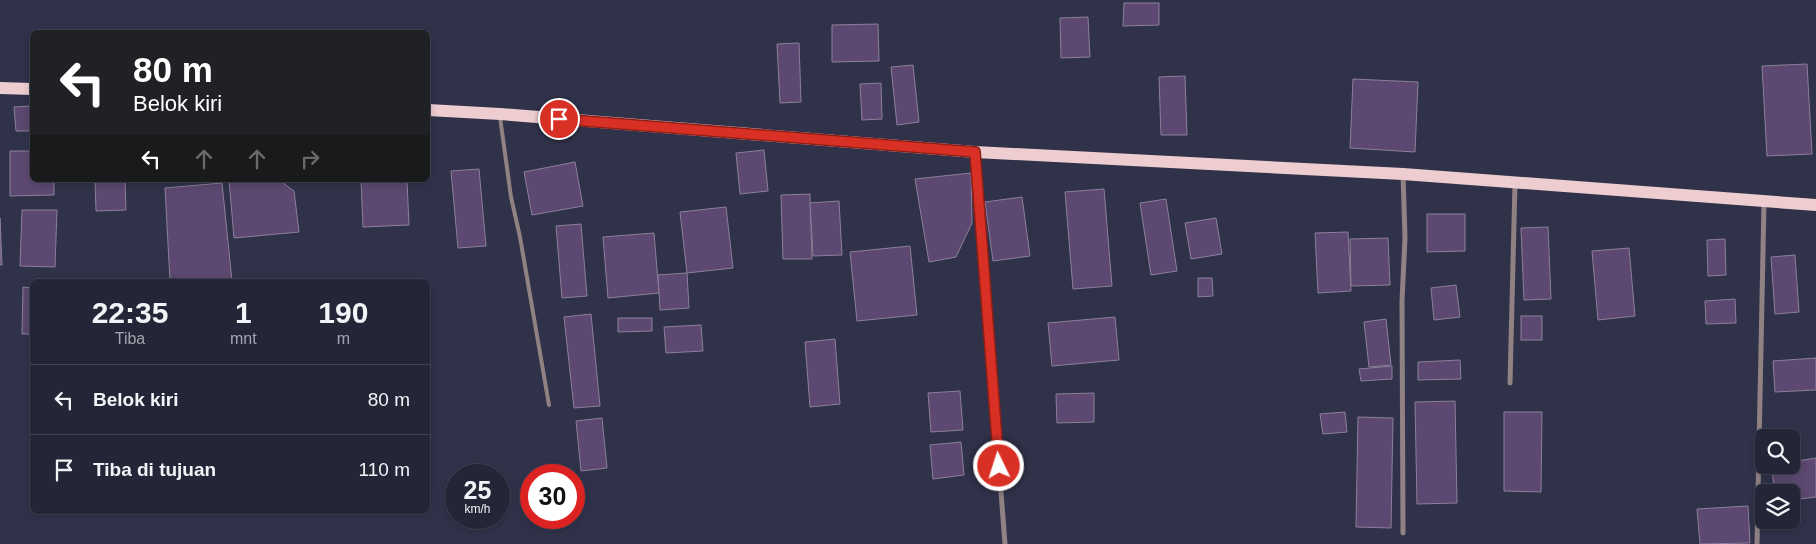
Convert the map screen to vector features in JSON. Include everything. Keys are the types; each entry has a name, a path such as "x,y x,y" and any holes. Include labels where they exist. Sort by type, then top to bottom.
{"main road":[{"path":"0,88 30,89"},
{"path":"430,110 975,152 1403,174 1816,205"}],"street":[{"path":"975,152 1005,544"},
{"path":"1403,174 1405,238 1402,301 1403,533"},
{"path":"1510,383 1515,182"},
{"path":"1757,544 1764,200"}],"lane":[{"path":"500,114 511,197 520,237 549,405"}],"building":[{"path":"1124,3 1159,3 1159,25 1123,26"},
{"path":"1088,17 1090,57 1061,58 1060,18"},
{"path":"878,24 879,61 832,62 832,25"},
{"path":"799,43 801,102 780,103 777,44"},
{"path":"1807,64 1812,154 1767,156 1762,66"},
{"path":"913,65 919,122 897,125 891,67"},
{"path":"1185,76 1187,135 1161,135 1159,77"},
{"path":"1353,79 1418,82 1415,152 1350,148"},
{"path":"881,83 882,119 862,120 860,84"},
{"path":"30,106 30,131 16,131 14,107"},
{"path":"764,150 768,191 740,194 736,153"},
{"path":"10,151 30,151 30,182 54,182 54,195 10,196"},
{"path":"575,162 583,206 532,215 524,172"},
{"path":"479,169 486,246 458,248 451,171"},
{"path":"971,173 972,223 956,257 929,262 915,179"},
{"path":"95,182 125,182 126,210 96,211"},
{"path":"229,182 282,182 294,191 299,232 234,238"},
{"path":"361,182 407,182 409,225 363,227"},
{"path":"222,183 232,279 170,279 165,188"},
{"path":"1104,189 1112,286 1073,289 1065,192"},
{"path":"810,194 812,259 783,259 781,195"},
{"path":"1022,197 1030,256 993,261 985,202"},
{"path":"1166,199 1177,271 1151,275 1140,203"},
{"path":"839,201 842,255 813,256 810,203"},
{"path":"726,207 733,268 687,273 680,212"},
{"path":"22,210 57,210 55,267 20,266"},
{"path":"1427,214 1465,214 1465,251 1427,252"},
{"path":"0,218 2,265 0,265"},
{"path":"1216,218 1222,254 1191,259 1185,223"},
{"path":"581,224 587,296 562,298 556,226"},
{"path":"1548,227 1551,299 1524,300 1521,228"},
{"path":"1348,232 1351,291 1318,293 1315,233"},
{"path":"654,233 659,293 608,298 603,237"},
{"path":"1388,238 1390,285 1351,286 1350,239"},
{"path":"1725,239 1726,275 1708,276 1707,240"},
{"path":"910,246 917,315 857,321 850,252"},
{"path":"1629,248 1635,316 1598,320 1592,251"},
{"path":"1795,255 1799,312 1775,314 1771,257"},
{"path":"687,273 689,308 660,310 658,275"},
{"path":"1198,278 1212,278 1213,296 1198,297"},
{"path":"1456,285 1460,317 1434,320 1431,288"},
{"path":"23,287 30,288 30,334 22,334"},
{"path":"1735,299 1736,323 1706,324 1705,301"},
{"path":"591,314 600,406 574,408 564,317"},
{"path":"1521,316 1542,316 1542,340 1521,340"},
{"path":"1115,317 1119,360 1052,366 1048,323"},
{"path":"618,318 652,318 652,331 618,332"},
{"path":"1386,319 1391,365 1369,367 1364,322"},
{"path":"701,325 703,351 666,353 664,327"},
{"path":"835,339 840,404 810,407 805,342"},
{"path":"1816,358 1816,390 1775,392 1773,361"},
{"path":"1460,360 1461,379 1418,380 1418,362"},
{"path":"1392,366 1392,379 1361,381 1359,369"},
{"path":"960,391 963,430 931,432 928,393"},
{"path":"1094,393 1094,422 1057,423 1056,394"},
{"path":"1455,401 1457,503 1417,504 1415,402"},
{"path":"1345,412 1347,432 1323,434 1320,414"},
{"path":"1504,412 1542,412 1541,492 1504,491"},
{"path":"1358,417 1393,418 1391,528 1356,527"},
{"path":"602,418 607,468 585,471 585,464 580,464 576,421"},
{"path":"961,442 964,475 933,479 930,445"},
{"path":"1816,458 1816,497 1800,499 1800,484 1774,484 1772,474 1800,474 1800,461"},
{"path":"1748,506 1750,543 1700,544 1697,509"}],"route":[{"path":"559,119 975,152 999,466"}]}
